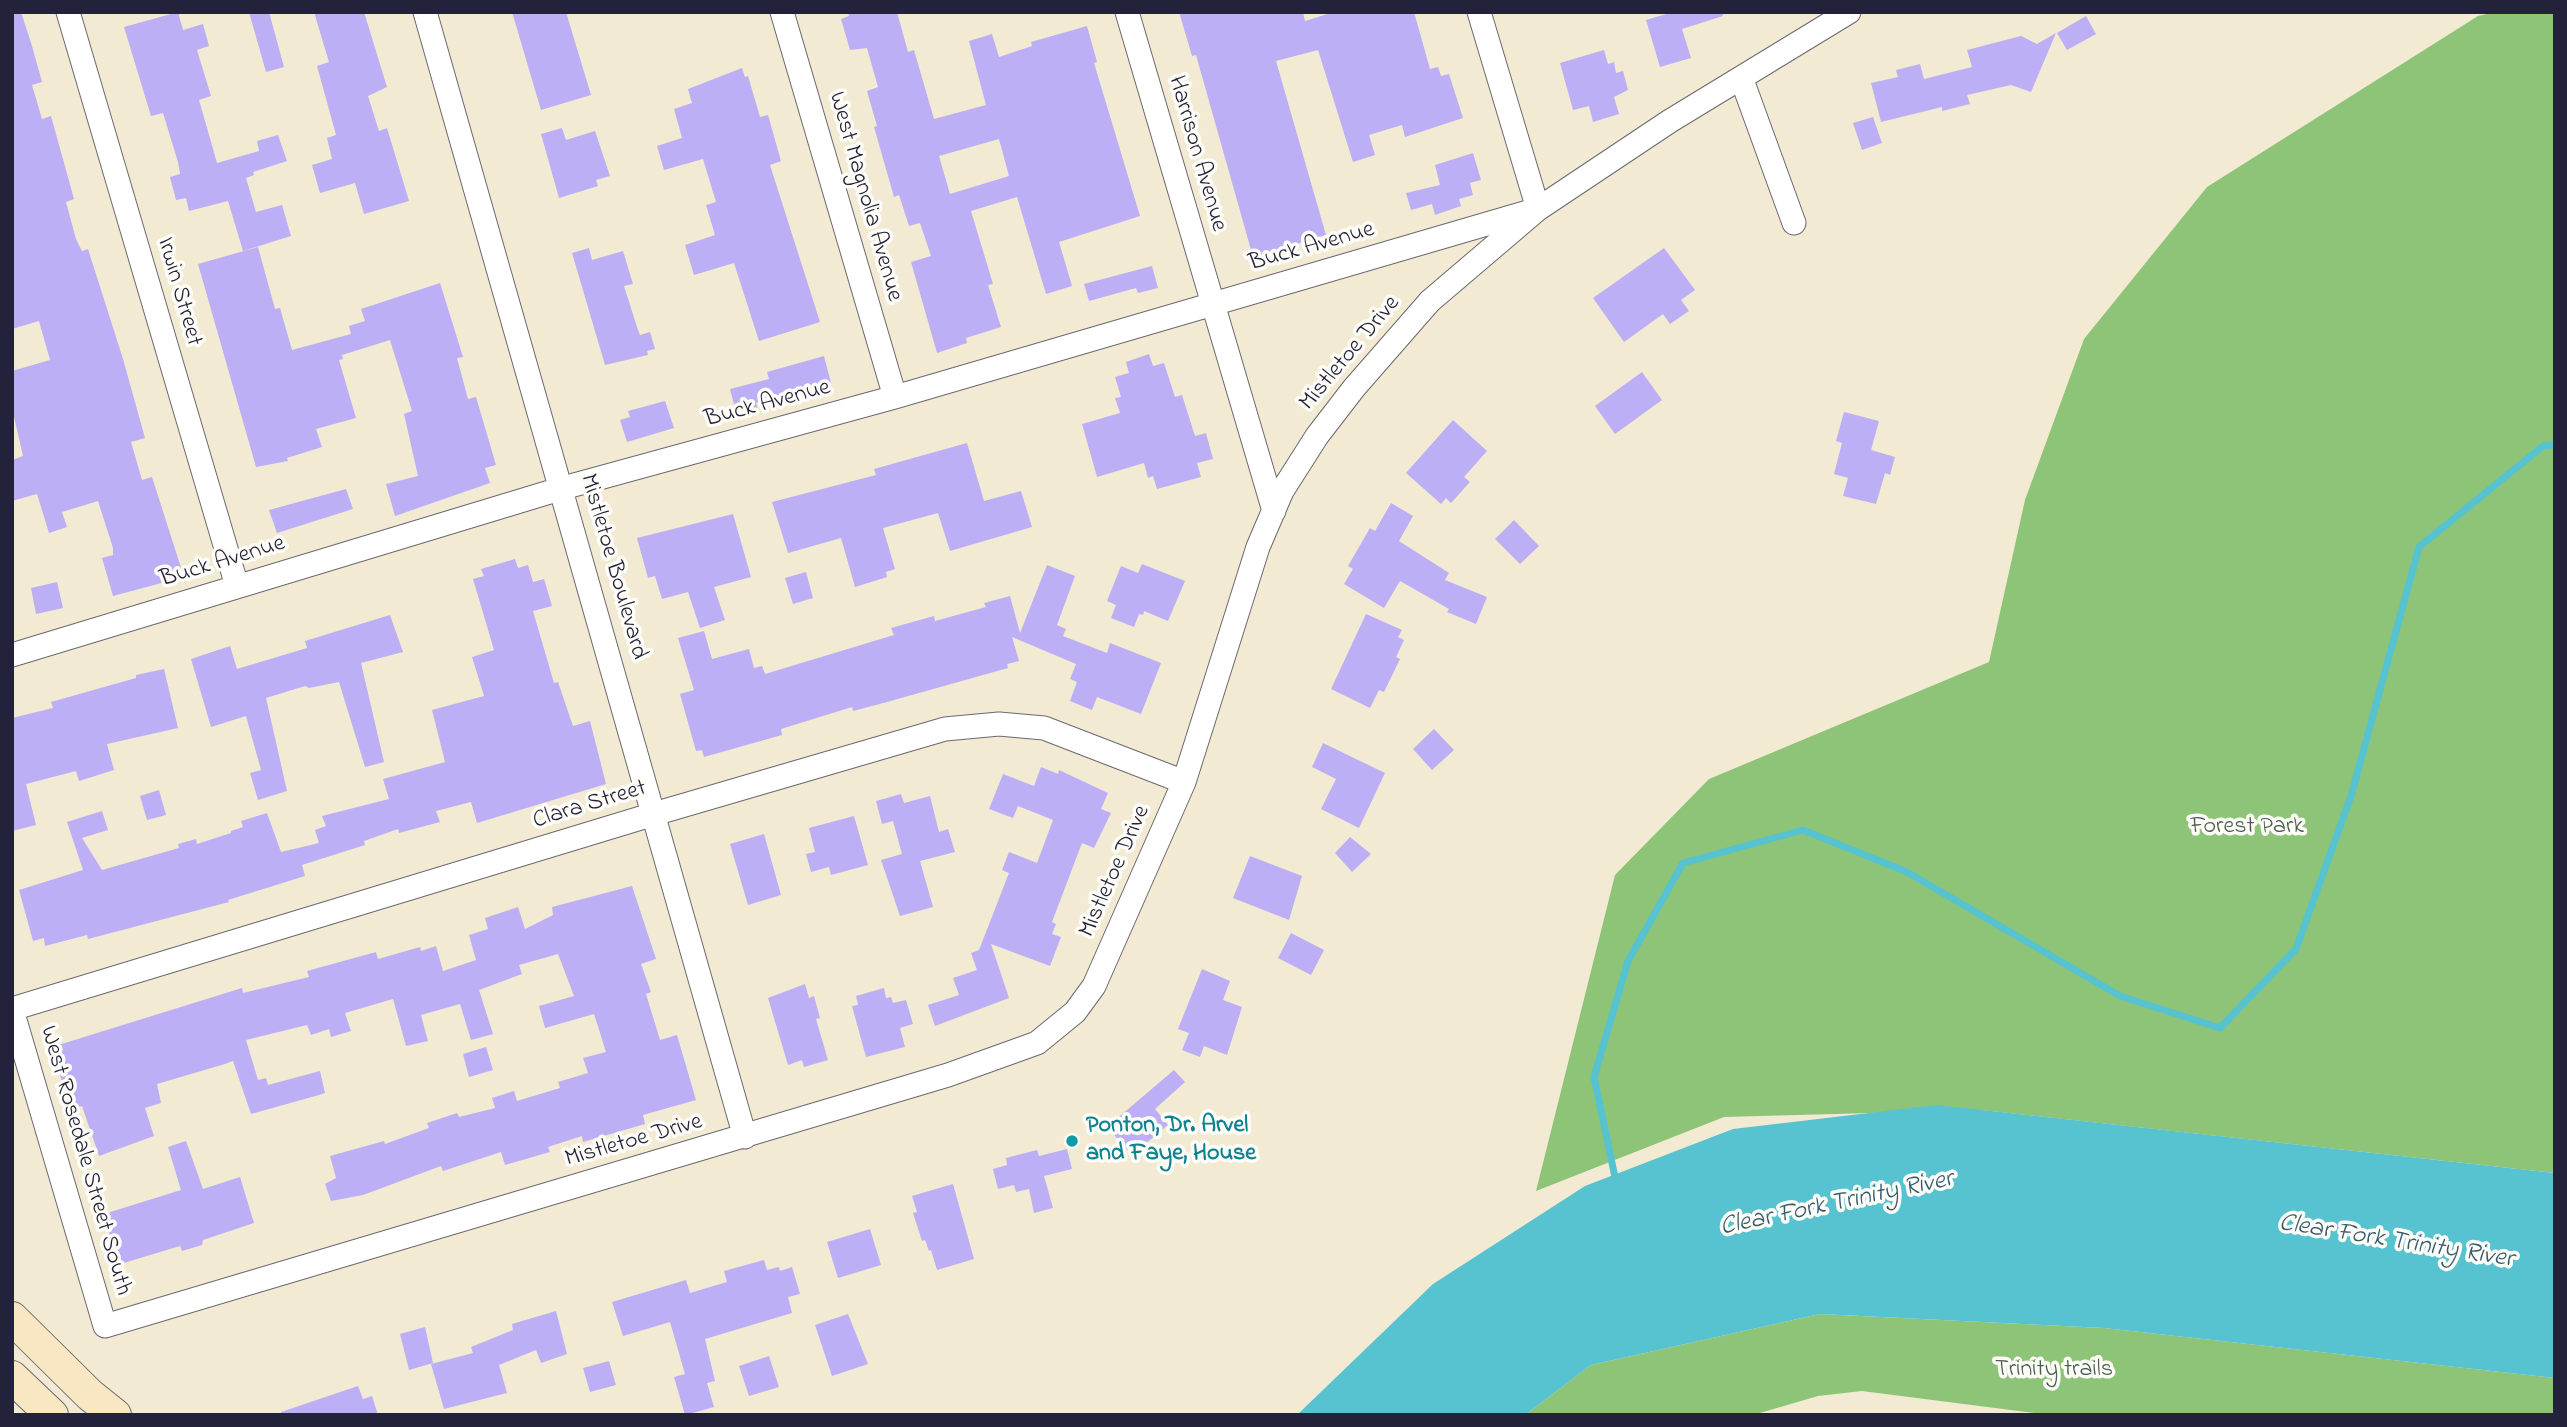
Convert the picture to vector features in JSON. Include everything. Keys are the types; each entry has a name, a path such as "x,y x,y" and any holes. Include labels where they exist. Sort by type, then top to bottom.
{"main road":[{"path":"12,1318 71,1377 115,1415"},
{"path":"12,1377 52,1415"}],"street":[{"name":"Irwin Street","path":"68,12 237,586"},
{"name":"Mistletoe Boulevard","path":"425,12 746,1137"},
{"name":"West Magnolia Avenue","path":"782,12 895,397"},
{"name":"Harrison Avenue","path":"1127,12 1274,511"},
{"path":"1479,12 1538,209"},
{"name":"Mistletoe Drive","path":"105,1326 948,1075 1037,1043 1056,1030 1094,986 1184,782 1258,547 1282,491 1317,436 1354,387 1430,301 1538,209 1670,121 1742,80 1849,12"},
{"path":"1742,80 1794,223"},
{"name":"Buck Avenue","path":"12,655 563,488 895,397 1538,209"},
{"name":"Clara Street","path":"12,1010 654,814 945,729 999,724 1044,728 1184,782"},
{"name":"West Rosedale Street South","path":"12,1010 105,1326"}],"green space":[{"name":"Forest Park","path":"2496,12 2555,12 2555,1173 1981,1110 1724,1117 1536,1191 1615,875 1709,779 1989,662 2025,500 2084,339 2207,187 2478,16"},
{"name":"Trinity trails","path":"1820,1314 2104,1328 2555,1378 2555,1415 2050,1415 1862,1391 1818,1396 1753,1415 1525,1415 1591,1365"}],"water":[{"name":"Clear Fork Trinity River","path":"1937,1105 2555,1173 2555,1378 2104,1328 1820,1314 1591,1365 1525,1415 1297,1415 1433,1284 1585,1186 1733,1129"}],"building":[{"path":"12,12 21,12 32,46 42,82 32,85 42,119 51,116 74,199 66,202 76,239 82,251 88,249 145,438 131,442 142,480 152,477 184,577 113,596 102,558 113,555 113,548 98,501 62,512 67,527 49,533 37,494 12,501 12,460 23,456 12,408 12,371 50,360 39,321 12,329"},
{"path":"178,12 183,30 203,24 209,46 197,50 211,96 199,100 217,163 259,151 257,141 278,135 287,161 253,172 254,175 246,178 256,212 282,205 291,236 243,251 228,201 189,211 186,198 176,200 170,177 180,174 178,162 163,113 151,116 124,27"},
{"path":"249,12 269,12 284,67 266,72"},
{"path":"314,12 364,12 387,87 368,96 379,131 387,128 409,201 364,214 355,183 320,193 312,165 332,159 327,138 336,135 317,66 329,62"},
{"path":"512,12 566,12 591,95 541,110"},
{"path":"848,12 897,12 908,52 914,50 934,119 986,105 969,41 992,34 999,57 1032,46 1031,42 1087,26 1097,62 1094,63 1140,216 1059,242 1072,286 1046,294 1017,197 971,211 993,284 988,285 1001,327 966,338 967,343 937,353 911,262 931,256 920,223 909,226 899,195 894,197 874,127 877,126 867,91 878,87 867,48 850,50 841,19 849,16","holes":["999,139 1009,176 950,194 939,156"]},
{"path":"1179,12 1303,12 1305,21 1334,12 1414,12 1430,69 1438,67 1441,76 1449,74 1463,118 1405,137 1402,125 1369,135 1375,155 1353,162 1318,50 1276,61 1326,235 1253,257 1196,55 1192,56"},
{"path":"1673,12 1722,12 1723,16 1682,29 1691,58 1660,67 1646,20"},
{"path":"2086,16 2096,34 2067,50 2057,33"},
{"path":"2056,33 2031,92 2011,85 1967,95 1970,104 1942,111 1942,107 1881,122 1871,83 1898,77 1896,70 1920,64 1924,79 1972,67 1967,50 2021,36 2037,44"},
{"path":"1604,50 1608,64 1614,62 1616,73 1623,71 1628,90 1614,97 1619,114 1593,122 1589,106 1573,110 1560,63"},
{"path":"742,68 745,77 748,76 760,117 768,115 781,161 770,165 820,322 759,341 734,263 694,275 685,245 715,235 706,205 716,202 703,159 664,170 657,146 682,138 674,109 692,103 688,89"},
{"path":"1873,117 1882,143 1862,150 1853,123"},
{"path":"562,128 566,140 595,131 610,176 596,180 598,186 559,198 541,134"},
{"path":"1473,153 1481,180 1470,183 1473,195 1459,199 1461,206 1435,215 1432,204 1411,210 1406,193 1440,185 1435,165"},
{"path":"258,247 275,309 280,308 292,350 351,334 349,326 365,321 361,309 440,283 463,357 457,358 468,399 476,397 496,465 485,468 490,483 395,516 386,484 418,476 404,414 412,411 390,340 342,355 343,359 339,360 356,418 316,429 322,447 287,458 288,461 256,467 198,264"},
{"path":"589,248 592,260 623,251 633,284 624,286 637,327 640,335 650,332 655,349 647,351 648,355 605,365 572,253"},
{"path":"1664,248 1695,290 1681,300 1689,311 1670,324 1663,314 1624,342 1593,298"},
{"path":"1152,266 1158,288 1138,293 1136,288 1089,301 1084,284"},
{"path":"1149,354 1153,366 1164,363 1175,397 1182,395 1195,436 1206,433 1213,459 1197,463 1201,477 1157,489 1153,476 1148,478 1144,463 1097,477 1082,424 1120,413 1115,398 1121,397 1115,377 1129,373 1126,362"},
{"path":"824,356 831,383 756,403 758,410 737,416 730,389 769,379 767,372"},
{"path":"1642,372 1662,400 1615,434 1595,406"},
{"path":"665,401 674,428 627,442 620,420 630,417 628,411"},
{"path":"1844,412 1879,421 1871,450 1895,457 1890,475 1885,473 1876,504 1843,496 1848,478 1834,474 1842,443 1836,441"},
{"path":"1453,420 1487,451 1464,477 1470,482 1451,503 1446,498 1441,504 1406,473"},
{"path":"967,443 984,501 1021,491 1032,527 950,551 938,513 883,528 895,569 886,572 887,577 855,587 841,538 788,553 772,502 876,475 874,469"},
{"path":"346,489 353,509 277,533 269,510"},
{"path":"1391,503 1413,516 1399,541 1449,573 1445,580 1487,597 1476,624 1447,612 1449,609 1400,581 1384,608 1344,584 1353,569 1348,566 1370,528 1375,531"},
{"path":"733,514 751,577 714,587 725,620 700,628 688,592 662,599 655,576 648,578 637,538"},
{"path":"1514,520 1539,546 1520,564 1495,539"},
{"path":"515,559 518,568 528,565 533,582 544,579 552,606 533,611 554,683 558,682 573,726 590,721 606,784 477,823 471,802 436,811 440,822 399,833 398,829 364,841 365,845 302,865 305,876 228,900 229,902 88,939 87,935 45,946 44,938 33,941 19,890 83,870 67,822 102,811 108,830 82,838 102,870 179,848 178,844 196,839 197,844 231,833 243,827 241,821 267,813 281,852 319,843 315,830 326,826 322,816 389,799 383,779 445,762 432,710 484,696 472,657 494,650 473,579 484,576 481,569"},
{"path":"1142,564 1185,581 1168,621 1144,611 1143,615 1139,614 1134,627 1111,618 1116,605 1107,601 1121,566 1138,573"},
{"path":"1047,565 1075,576 1057,625 1066,629 1063,636 1107,653 1110,643 1161,663 1141,714 1097,697 1092,710 1070,701 1077,682 1070,679 1076,664 1012,637 1019,661 1007,664 1008,668 853,711 852,707 781,729 782,735 704,757 702,750 696,751 680,694 694,690 678,638 704,631 712,659 749,649 754,668 762,666 765,674 894,635 891,628 934,616 935,621 986,607 984,603 1010,596 1020,633"},
{"path":"806,572 813,598 793,604 785,578"},
{"path":"57,582 63,608 36,614 31,588"},
{"path":"1366,614 1402,630 1398,637 1404,640 1396,657 1400,659 1384,692 1379,690 1370,708 1331,689"},
{"path":"390,615 403,652 361,663 384,762 365,767 339,682 309,688 305,686 266,698 287,791 258,800 250,773 261,770 246,716 211,727 191,659 230,646 237,669 307,648 305,641"},
{"path":"164,669 178,728 107,744 114,770 79,781 76,771 26,784 36,825 12,831 12,718 53,708 51,702"},
{"path":"1434,729 1454,750 1432,770 1413,749"},
{"path":"1323,743 1385,773 1359,828 1321,809 1336,779 1312,767"},
{"path":"1041,767 1058,774 1059,770 1108,793 1101,809 1111,813 1094,848 1082,843 1052,922 1056,924 1052,934 1061,937 1050,966 991,944 1009,998 935,1026 928,1005 959,995 953,978 977,970 971,953 979,950 1009,873 1002,870 1009,852 1037,863 1053,820 1018,806 1013,818 989,809 1003,774 1034,786"},
{"path":"159,790 166,815 147,820 140,796"},
{"path":"901,794 904,803 930,796 939,832 948,829 955,852 920,861 933,907 900,916 881,860 902,854 893,821 882,824 876,801"},
{"path":"854,816 868,865 831,875 829,867 811,872 806,854 815,852 809,828"},
{"path":"764,834 781,895 748,905 730,844"},
{"path":"1350,837 1371,854 1352,872 1335,853"},
{"path":"1250,856 1302,876 1289,920 1233,898"},
{"path":"632,886 656,959 641,964 651,992 646,994 660,1040 677,1035 696,1100 643,1115 645,1124 583,1142 582,1136 548,1147 550,1152 505,1165 501,1152 443,1171 441,1166 363,1195 331,1201 325,1184 336,1178 330,1156 384,1141 385,1144 429,1128 427,1123 457,1113 459,1117 495,1108 492,1098 514,1091 517,1101 560,1088 558,1082 588,1073 583,1058 606,1052 594,1014 545,1028 539,1006 574,996 558,954 519,965 522,974 479,990 493,1034 471,1040 460,1004 421,1015 428,1041 406,1046 393,999 345,1013 351,1031 331,1037 329,1029 311,1035 307,1025 246,1040 258,1080 266,1078 268,1085 320,1071 325,1093 319,1095 251,1114 233,1061 157,1084 161,1103 145,1108 154,1136 99,1156 82,1106 71,1109 67,1100 52,1047 242,988 243,993 309,977 307,971 376,952 378,959 420,947 421,951 436,946 443,971 476,960 469,935 488,929 485,918 518,907 525,929 553,915 552,907"},
{"path":"1291,933 1324,950 1311,975 1278,958"},
{"path":"1202,969 1230,981 1223,1000 1242,1007 1227,1055 1204,1046 1200,1057 1182,1050 1189,1033 1178,1029"},
{"path":"805,984 809,998 814,996 820,1018 816,1019 828,1060 804,1067 802,1060 788,1065 768,998"},
{"path":"884,988 886,998 891,997 893,1003 906,1000 913,1024 900,1028 905,1047 866,1057 852,1006 858,1005 856,996"},
{"path":"486,1047 493,1070 469,1077 463,1054"},
{"path":"1174,1070 1185,1082 1155,1109 1168,1125 1132,1155 1107,1127"},
{"path":"186,1141 203,1189 240,1177 254,1223 203,1240 202,1245 182,1251 180,1246 117,1265 104,1214 181,1190 168,1147"},
{"path":"1067,1149 1072,1169 1044,1176 1053,1208 1034,1213 1029,1189 1016,1192 1014,1185 998,1189 993,1169 1007,1165 1006,1158 1037,1150 1039,1156"},
{"path":"953,1184 974,1259 937,1270 931,1250 929,1251 925,1240 922,1241 913,1213 917,1212 912,1196"},
{"path":"870,1229 881,1265 838,1278 827,1242"},
{"path":"764,1260 767,1270 779,1267 780,1271 792,1267 800,1294 788,1297 792,1313 705,1339 715,1381 707,1383 714,1407 685,1415 674,1377 685,1374 670,1322 623,1336 612,1302 686,1280 690,1293 727,1282 724,1271"},
{"path":"556,1311 567,1354 541,1363 536,1350 499,1365 507,1393 444,1409 431,1364 473,1353 471,1347 513,1330 512,1324"},
{"path":"848,1314 868,1364 832,1376 815,1325"},
{"path":"425,1327 433,1363 409,1370 400,1334"},
{"path":"769,1356 779,1387 749,1396 739,1366"},
{"path":"609,1361 616,1385 590,1392 583,1368"},
{"path":"358,1386 363,1399 372,1396 378,1415 281,1415 281,1412"}],"waterway":[{"path":"1616,1182 1594,1077 1628,961 1683,863 1803,830 1907,872 2120,996 2220,1028 2296,949 2351,796 2419,547 2543,446 2555,445"}],"place":[{"name":"Ponton, Dr. Arvel and Faye, House","path":"1072,1141"}]}
